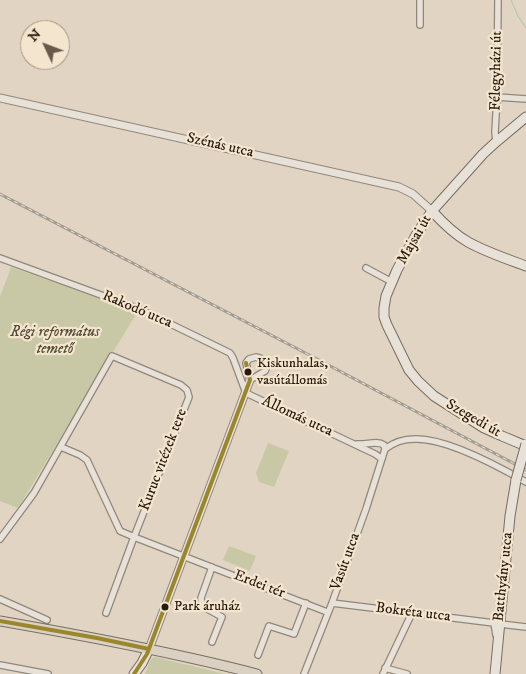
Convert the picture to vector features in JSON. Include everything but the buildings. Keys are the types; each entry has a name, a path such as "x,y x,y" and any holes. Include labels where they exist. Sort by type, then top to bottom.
{"main road":[{"name":"Majsai út","path":"424,387 409,370 386,322 384,308 386,296 416,235 432,211 469,168 496,142 526,118"},
{"path":"442,199 440,212 446,226"},
{"path":"432,211 446,226 467,242 526,266"},
{"name":"Szegedi út","path":"424,387 434,396 484,428 526,445"},
{"name":"Batthyány utca","path":"495,674 498,643 497,624 510,516 516,480 526,445"},
{"path":"0,621 96,638 257,674"},
{"path":"134,674 149,649"}],"street":[{"path":"420,0 420,25"},
{"name":"Félegyházi út","path":"496,142 498,0"},
{"path":"497,97 526,99"},
{"name":"Szénás utca","path":"0,98 399,187 413,194 432,211"},
{"name":"Rakodó utca","path":"0,258 142,310 230,353 246,393"},
{"path":"366,268 392,282"},
{"name":"Kuruc vitézek tere","path":"0,539 34,493 112,356 182,386 187,390 189,397 106,613"},
{"path":"149,649 250,380"},
{"name":"Állomás utca","path":"246,393 382,459"},
{"path":"385,449 396,443 422,439 443,444 474,456 526,482"},
{"name":"Állomás utca","path":"348,441 361,444 381,443 385,449"},
{"path":"60,447 87,460 120,531 183,556"},
{"name":"Vasút utca","path":"304,674 332,603 385,449"},
{"name":"Erdei tér","path":"183,556 327,612"},
{"path":"212,567 201,598 202,606 222,617 212,642"},
{"path":"0,599 47,620"},
{"path":"258,655 269,626 294,634 306,603"},
{"name":"Bokréta utca","path":"332,603 526,628"},
{"path":"407,674 384,671 412,613"},
{"path":"0,665 48,674"}],"green space":[{"name":"Régi református temető","path":"11,267 138,311 18,508 0,501 0,297"},
{"path":"268,443 289,451 274,487 259,482 256,473"},
{"path":"229,546 256,556 250,571 223,560"},
{"path":"155,657 225,674 145,674 151,659"}],"waterway":[{"path":"511,0 526,28"}],"railway":[{"path":"0,194 526,470"}],"transit line":[{"path":"134,674 147,654 250,380 246,363"},
{"path":"0,621 149,649"}],"place":[{"name":"Kiskunhalas, vasútállomás","path":"248,372"},
{"name":"Park áruház","path":"165,607"}]}
